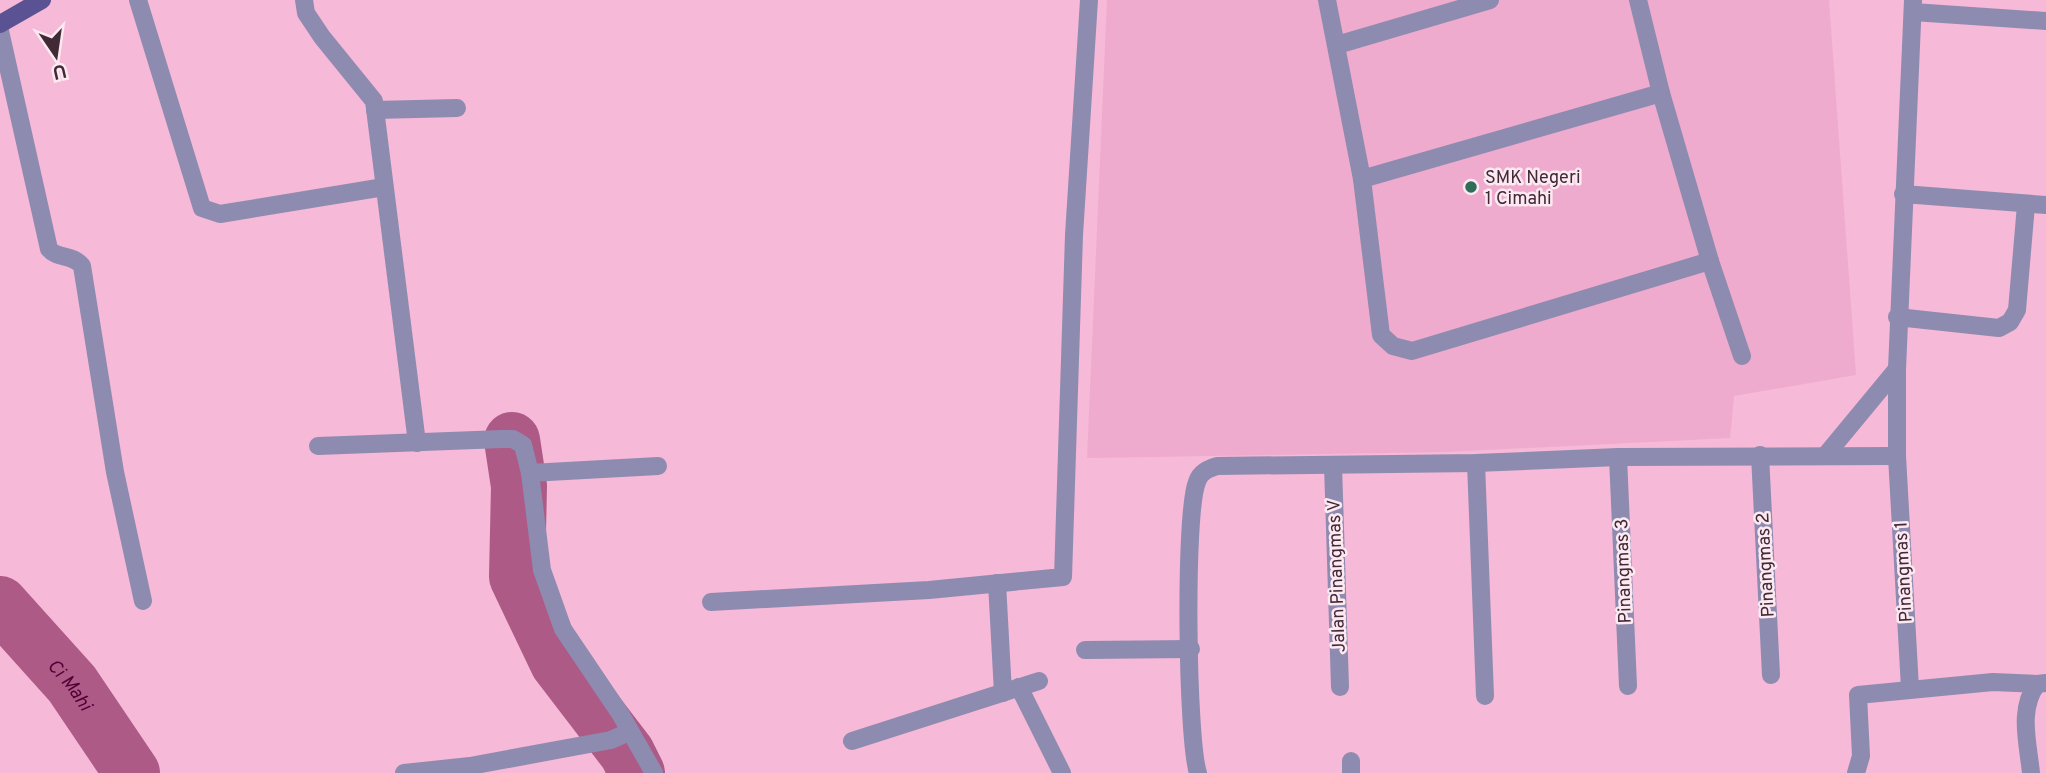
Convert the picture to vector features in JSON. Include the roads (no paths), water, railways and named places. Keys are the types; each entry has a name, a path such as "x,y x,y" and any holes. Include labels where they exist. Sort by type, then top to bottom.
{"main road":[{"path":"0,24 42,0"}],"street":[{"path":"138,0 202,208 220,214 384,187"},
{"path":"304,0 306,13 322,37 367,89 375,110 417,443"},
{"path":"711,602 1063,577 1074,235 1090,0"},
{"path":"1327,0 1362,179 1381,335 1393,346 1412,351 1710,261"},
{"path":"1337,45 1490,0"},
{"path":"1638,0 1661,93 1710,261 1742,356"},
{"path":"1913,6 2046,21"},
{"name":"Pinangmas 1","path":"1910,688 1897,456 1897,317 1913,6"},
{"path":"0,32 49,249 55,254 76,259 82,266 115,472 144,601"},
{"path":"1362,179 1661,93"},
{"path":"375,110 457,108"},
{"path":"1903,194 2046,205"},
{"path":"1897,317 1999,328 2010,322 2017,310 2026,205"},
{"path":"1825,456 1897,369"},
{"path":"318,446 513,439 523,446 530,473 542,570 563,629 621,735 654,773"},
{"name":"Pinangmas 2","path":"1760,456 1771,674"},
{"path":"1198,773 1193,758 1190,518 1197,481 1204,471 1217,466 1476,463 1618,457 1897,456"},
{"name":"Pinangmas 3","path":"1618,457 1628,686"},
{"path":"1476,463 1485,696"},
{"path":"530,473 659,466"},
{"name":"Jalan Pinangmas V","path":"1333,466 1340,687"},
{"path":"997,583 1011,690 1062,773"},
{"path":"1085,650 1191,649"},
{"path":"852,741 1040,681"},
{"path":"1856,773 1861,756 1858,695 1910,688 2007,682 2042,684"},
{"path":"2031,773 2025,711 2028,696 2042,684"},
{"path":"404,773 470,766 621,735"}],"waterway":[{"path":"512,440 519,486 517,577 558,663 627,753 637,773"},
{"name":"Ci Mahi","path":"0,604 72,684 132,773"}],"place":[{"name":"SMK Negeri 1 Cimahi","path":"1471,187"}]}
